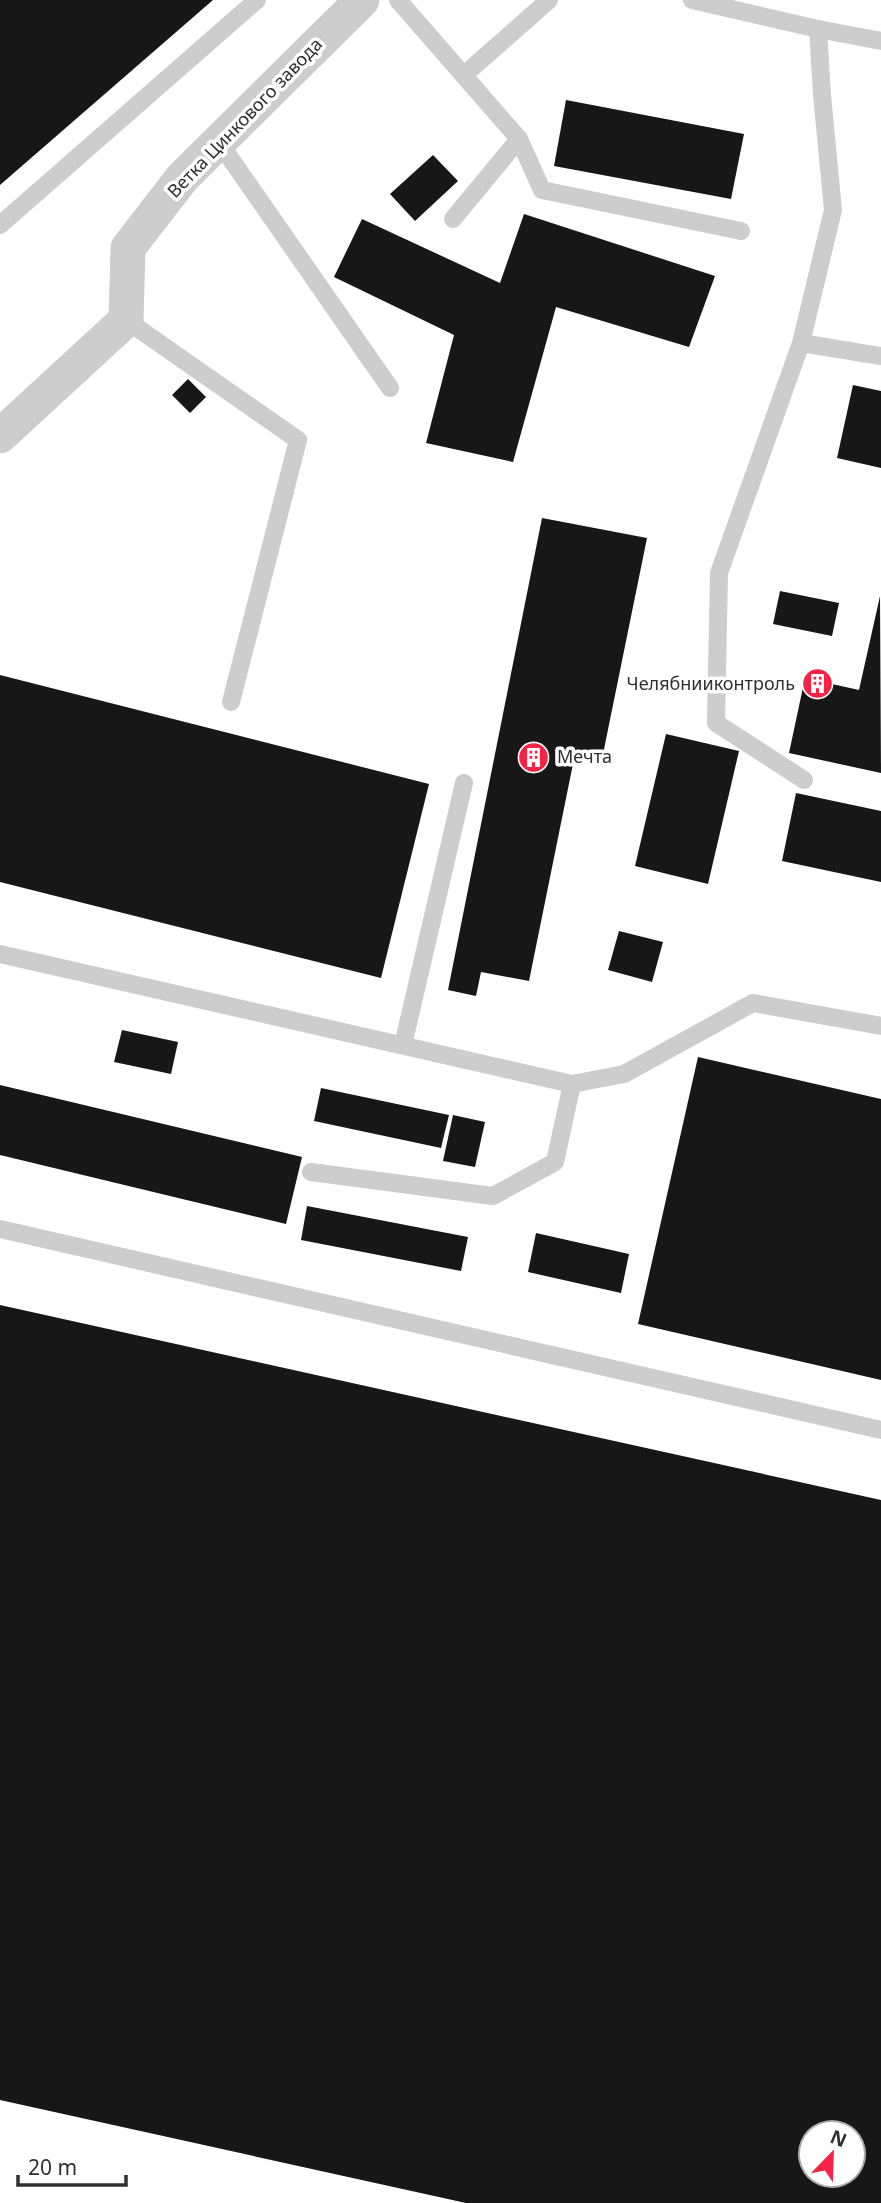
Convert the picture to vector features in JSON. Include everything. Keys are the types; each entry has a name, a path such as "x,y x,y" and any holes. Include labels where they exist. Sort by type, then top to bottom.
{"street":[{"name":"Ветка Цинкового завода","path":"126,320 128,248 182,178 362,0"},
{"path":"0,436 126,320"}],"lane":[{"path":"0,225 257,0"},
{"path":"398,0 519,139 542,190 741,231"},
{"path":"464,75 549,0"},
{"path":"692,0 881,41"},
{"path":"804,780 716,723 719,573 801,343 833,210 818,29"},
{"path":"453,219 519,139"},
{"path":"219,142 390,388"},
{"path":"126,320 298,440 231,702"},
{"path":"801,343 881,356"},
{"path":"403,1045 464,783"},
{"path":"0,954 572,1084 624,1074 753,1003 881,1026"},
{"path":"311,1172 494,1196 555,1162 572,1084"},
{"path":"0,1228 881,1430"}],"building":[{"path":"0,0 213,0 0,185"},
{"path":"566,100 744,134 731,199 554,166"},
{"path":"433,155 458,181 415,221 390,194"},
{"path":"524,214 715,276 689,347 556,307 513,462 426,443 454,335 334,277 362,219 500,283"},
{"path":"188,379 206,397 190,413 172,395"},
{"path":"853,385 881,391 881,468 837,458"},
{"name":"Мечта","path":"542,518 647,538 602,759 575,754 529,981 481,972 476,996 448,990"},
{"path":"780,591 839,603 832,636 773,624"},
{"name":"Челябнииконтроль","path":"880,596 881,773 789,753 805,678 859,690"},
{"path":"0,675 429,784 381,978 0,882"},
{"path":"666,734 739,751 708,884 635,866"},
{"path":"796,793 881,811 881,882 782,861"},
{"path":"619,931 663,942 652,982 608,970"},
{"path":"122,1030 178,1042 171,1074 114,1062"},
{"path":"698,1057 881,1099 881,1380 638,1324"},
{"path":"0,1085 302,1157 286,1224 0,1155"},
{"path":"321,1088 449,1115 441,1148 314,1121"},
{"path":"453,1115 485,1122 475,1167 443,1161"},
{"path":"307,1206 468,1237 461,1271 301,1240"},
{"path":"536,1233 629,1254 621,1293 528,1272"},
{"path":"0,1305 881,1500 881,2203 466,2203 0,2100"}],"place":[{"name":"Челябнииконтроль","path":"818,684"},
{"name":"Мечта","path":"534,757"}]}
